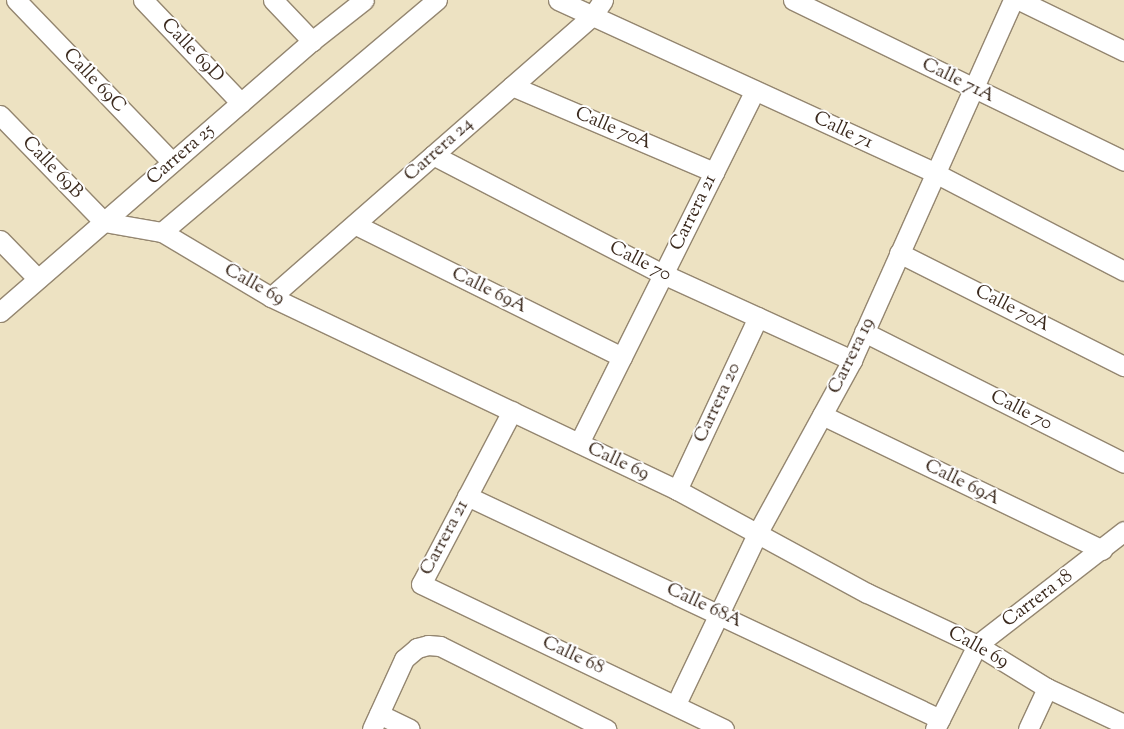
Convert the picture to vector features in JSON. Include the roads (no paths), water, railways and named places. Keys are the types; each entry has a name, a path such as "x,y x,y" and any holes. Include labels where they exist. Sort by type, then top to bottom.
{"street":[{"name":"Calle 69C","path":"16,0 172,162"},
{"name":"Calle 69D","path":"143,0 241,102"},
{"path":"272,0 312,41"},
{"name":"Carrera 25","path":"0,312 312,41 364,0"},
{"path":"162,232 436,0"},
{"name":"Calle 71","path":"558,0 598,7 755,90 935,173 1124,271"},
{"name":"Calle 71A","path":"793,0 1124,160"},
{"name":"Carrera 19","path":"676,704 758,532 852,360 1013,0"},
{"path":"1019,0 1124,52"},
{"name":"Carrera 24","path":"271,296 356,225 598,7"},
{"name":"Calle 70A","path":"512,86 714,172"},
{"name":"Carrera 21","path":"579,443 755,90"},
{"name":"Calle 69B","path":"0,115 104,222"},
{"name":"Calle 70","path":"433,155 663,274 852,360"},
{"name":"Calle 69","path":"104,222 162,232 271,296 677,490 758,532 867,593 976,646 1047,688 1124,724"},
{"name":"Calle 69A","path":"356,225 622,357"},
{"path":"0,240 38,279"},
{"name":"Calle 70A","path":"900,253 1124,366"},
{"name":"Carrera 20","path":"677,490 758,317"},
{"name":"Calle 70","path":"864,332 1124,464"},
{"name":"Carrera 21","path":"421,584 512,411"},
{"name":"Calle 69A","path":"822,415 1102,550"},
{"name":"Calle 68A","path":"467,496 721,613 938,724"},
{"name":"Carrera 18","path":"938,724 976,646 1102,550 1124,531"},
{"name":"Calle 68","path":"421,584 676,704 724,729"},
{"path":"410,729 376,722 410,652 428,645 440,646 606,729"},
{"path":"1028,729 1047,688"}]}
